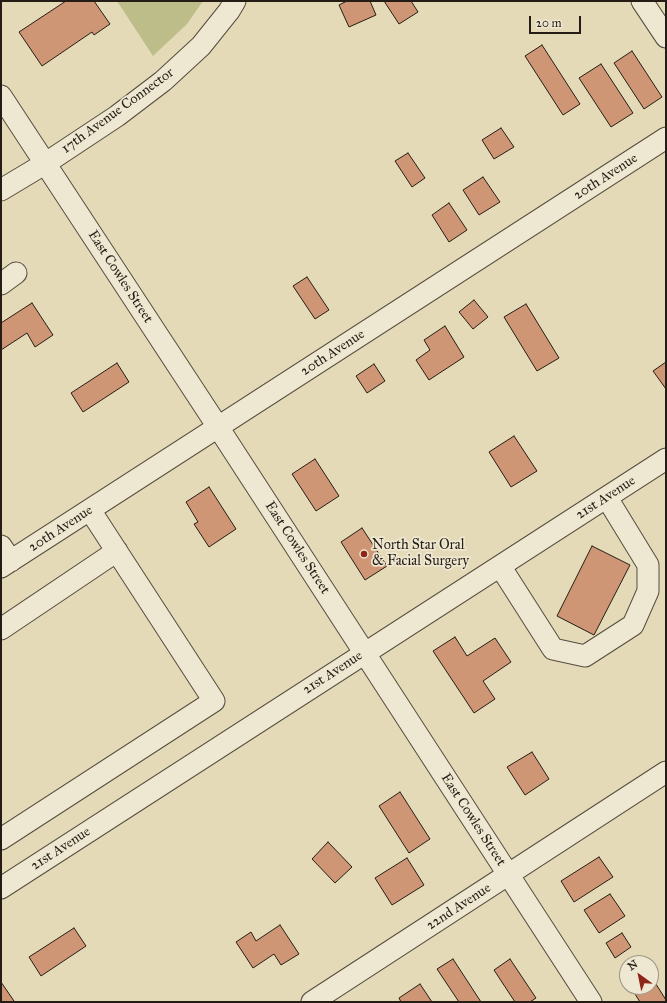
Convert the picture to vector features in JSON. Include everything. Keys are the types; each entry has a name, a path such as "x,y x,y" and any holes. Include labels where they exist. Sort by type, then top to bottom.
{"street":[{"name":"17th Avenue Connector","path":"1,190 46,164 117,116 163,81 201,46 229,11 235,1"},
{"path":"642,1 666,37"},
{"name":"East Cowles Street","path":"1,96 218,427 591,1002"},
{"name":"20th Avenue","path":"4,558 90,510 666,138"},
{"name":"21st Avenue","path":"1,888 364,652 666,459"},
{"path":"500,566 553,649 585,656 633,625 648,591 648,565 607,498"},
{"path":"1,839 214,701 90,510"},
{"path":"1,629 117,551"},
{"name":"22nd Avenue","path":"312,1002 666,772"}],"green space":[{"path":"117,1 203,1 187,24 153,56"}],"building":[{"path":"66,1 94,1 110,24 94,35 92,32 42,66 19,32"},
{"path":"347,1 370,1 376,15 349,27 339,5"},
{"path":"384,1 411,1 418,12 399,24"},
{"path":"542,45 580,104 563,115 525,56"},
{"path":"632,51 662,97 644,109 614,63"},
{"path":"601,64 633,113 611,127 579,78"},
{"path":"501,128 514,147 494,159 482,140"},
{"path":"408,153 425,178 412,187 395,161"},
{"path":"483,177 500,202 479,215 463,190"},
{"path":"449,203 467,230 449,242 432,215"},
{"path":"307,277 329,310 315,319 293,286"},
{"path":"474,300 488,317 473,329 459,312"},
{"path":"32,303 53,335 35,347 27,333 1,350 1,323"},
{"path":"526,304 559,358 537,371 504,317"},
{"path":"445,326 464,357 429,380 416,360 430,350 424,340"},
{"path":"666,362 666,389 653,371"},
{"path":"117,363 129,382 83,412 71,393"},
{"path":"374,364 385,381 367,393 356,376"},
{"path":"514,436 537,471 511,487 489,452"},
{"path":"315,459 339,496 316,511 292,474"},
{"path":"209,487 236,529 209,547 194,524 198,522 186,502"},
{"name":"North Star Oral & Facial Surgery","path":"362,528 387,566 365,580 341,542"},
{"path":"592,546 630,565 594,635 557,616"},
{"path":"455,637 467,656 495,638 511,662 483,681 495,699 474,713 433,651"},
{"path":"532,752 549,779 525,795 507,767"},
{"path":"400,792 430,839 409,853 379,806"},
{"path":"328,842 352,867 335,883 312,859"},
{"path":"599,857 613,877 574,902 561,881"},
{"path":"407,858 424,885 392,905 375,878"},
{"path":"610,894 625,916 599,933 584,910"},
{"path":"280,925 299,954 281,965 274,954 253,968 236,942 251,932 256,941"},
{"path":"74,928 86,946 41,976 29,957"},
{"path":"622,933 631,947 615,958 606,943"},
{"path":"453,959 481,1002 459,1002 437,969"},
{"path":"510,959 536,998 530,1002 515,1002 494,970"},
{"path":"1,982 14,1001 1,1002"},
{"path":"420,984 432,1002 401,1002 399,998"},
{"path":"659,989 666,1000 666,1002 640,1002 636,995 659,995"}],"place":[{"name":"North Star Oral & Facial Surgery","path":"364,554"}]}
